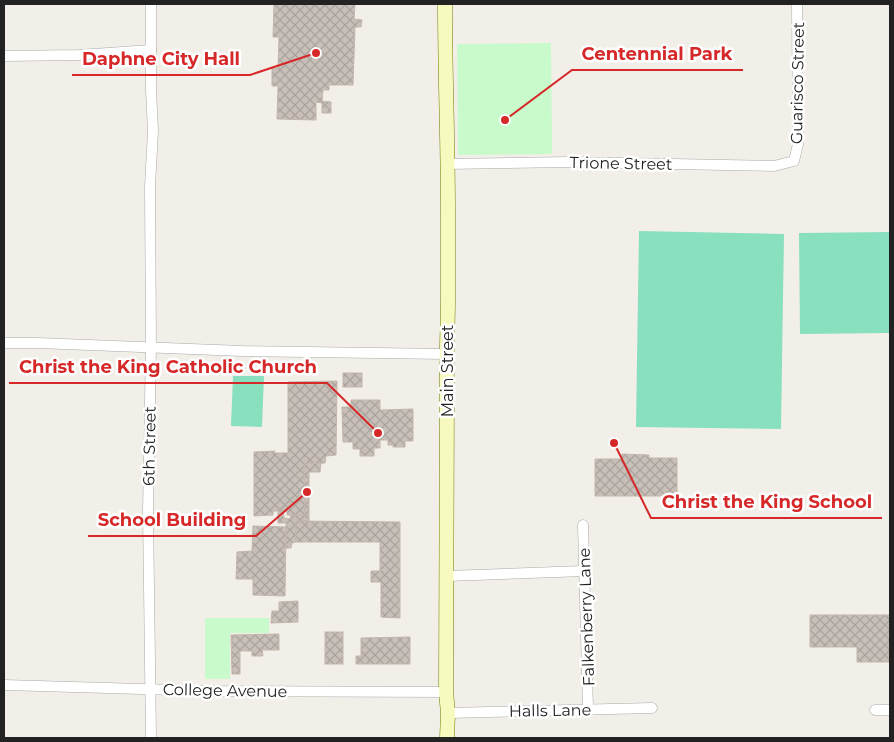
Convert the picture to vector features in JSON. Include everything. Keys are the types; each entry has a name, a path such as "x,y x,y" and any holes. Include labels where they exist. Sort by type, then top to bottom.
{"main road":[{"name":"Main Street","path":"445,4 445,80 448,126 446,164 448,300 446,354 447,738"}],"street":[{"name":"6th Street","path":"151,4 153,131 150,196 151,346 148,512 151,738"},
{"name":"Guarisco Street","path":"794,161 798,144 797,4"},
{"path":"4,56 79,55 151,50"},
{"name":"Trione Street","path":"446,164 578,162 774,166 794,161"},
{"path":"4,343 151,346 242,352 446,354"},
{"name":"Falkenberry Lane","path":"584,525 588,710"},
{"path":"447,576 584,571"},
{"name":"College Avenue","path":"4,684 211,691 446,692"},
{"name":"Halls Lane","path":"448,713 652,708"},
{"path":"876,710 890,710"}],"green space":[{"path":"551,43 552,154 458,155 457,44"},
{"path":"639,231 784,234 781,429 636,427"},
{"path":"890,232 890,333 800,334 799,233"},
{"path":"233,376 264,376 262,427 231,426"},
{"path":"205,618 269,618 269,633 230,633 230,679 205,679"}],"building":[{"path":"274,4 355,4 354,19 362,20 361,27 355,27 353,85 329,85 329,90 323,90 322,101 331,102 331,113 322,113 322,103 316,102 316,120 277,119 278,86 272,86 272,68 278,68 279,37 273,37"},
{"path":"343,373 362,373 362,387 343,387"},
{"path":"337,381 336,455 326,456 325,463 304,464 305,515 287,515 287,511 273,511 273,515 254,516 254,452 275,451 274,453 288,453 288,382"},
{"path":"351,400 380,400 380,410 413,409 413,441 405,441 405,447 393,447 393,445 388,445 388,440 380,440 380,448 374,448 374,456 360,456 360,449 353,449 353,442 343,442 342,407 351,407"},
{"path":"622,454 649,455 649,458 677,458 677,496 595,496 595,459 621,459"},
{"path":"321,463 320,472 309,472 309,521 296,521 296,542 292,543 291,548 286,548 286,523 278,523 278,511 283,511 284,518 291,519 290,515 305,515 304,464"},
{"path":"296,521 400,522 400,618 381,617 381,582 371,582 371,571 380,571 380,542 296,542"},
{"path":"253,526 286,527 285,596 253,595 253,579 236,579 237,552 252,551"},
{"path":"298,601 298,622 271,623 272,611 279,611 279,602"},
{"path":"810,615 890,615 889,662 857,662 857,647 810,647"},
{"path":"325,632 343,632 343,664 325,664"},
{"path":"279,634 279,650 262,650 263,656 252,656 252,651 240,651 240,674 232,674 231,635"},
{"path":"410,637 410,664 356,664 356,656 361,656 361,638"}],"place":[{"name":"Daphne City Hall","path":"316,53"},
{"name":"Centennial Park","path":"505,120"},
{"name":"Christ the King Catholic Church","path":"378,433"},
{"name":"Christ the King School","path":"614,443"},
{"name":"School Building","path":"307,492"}]}
